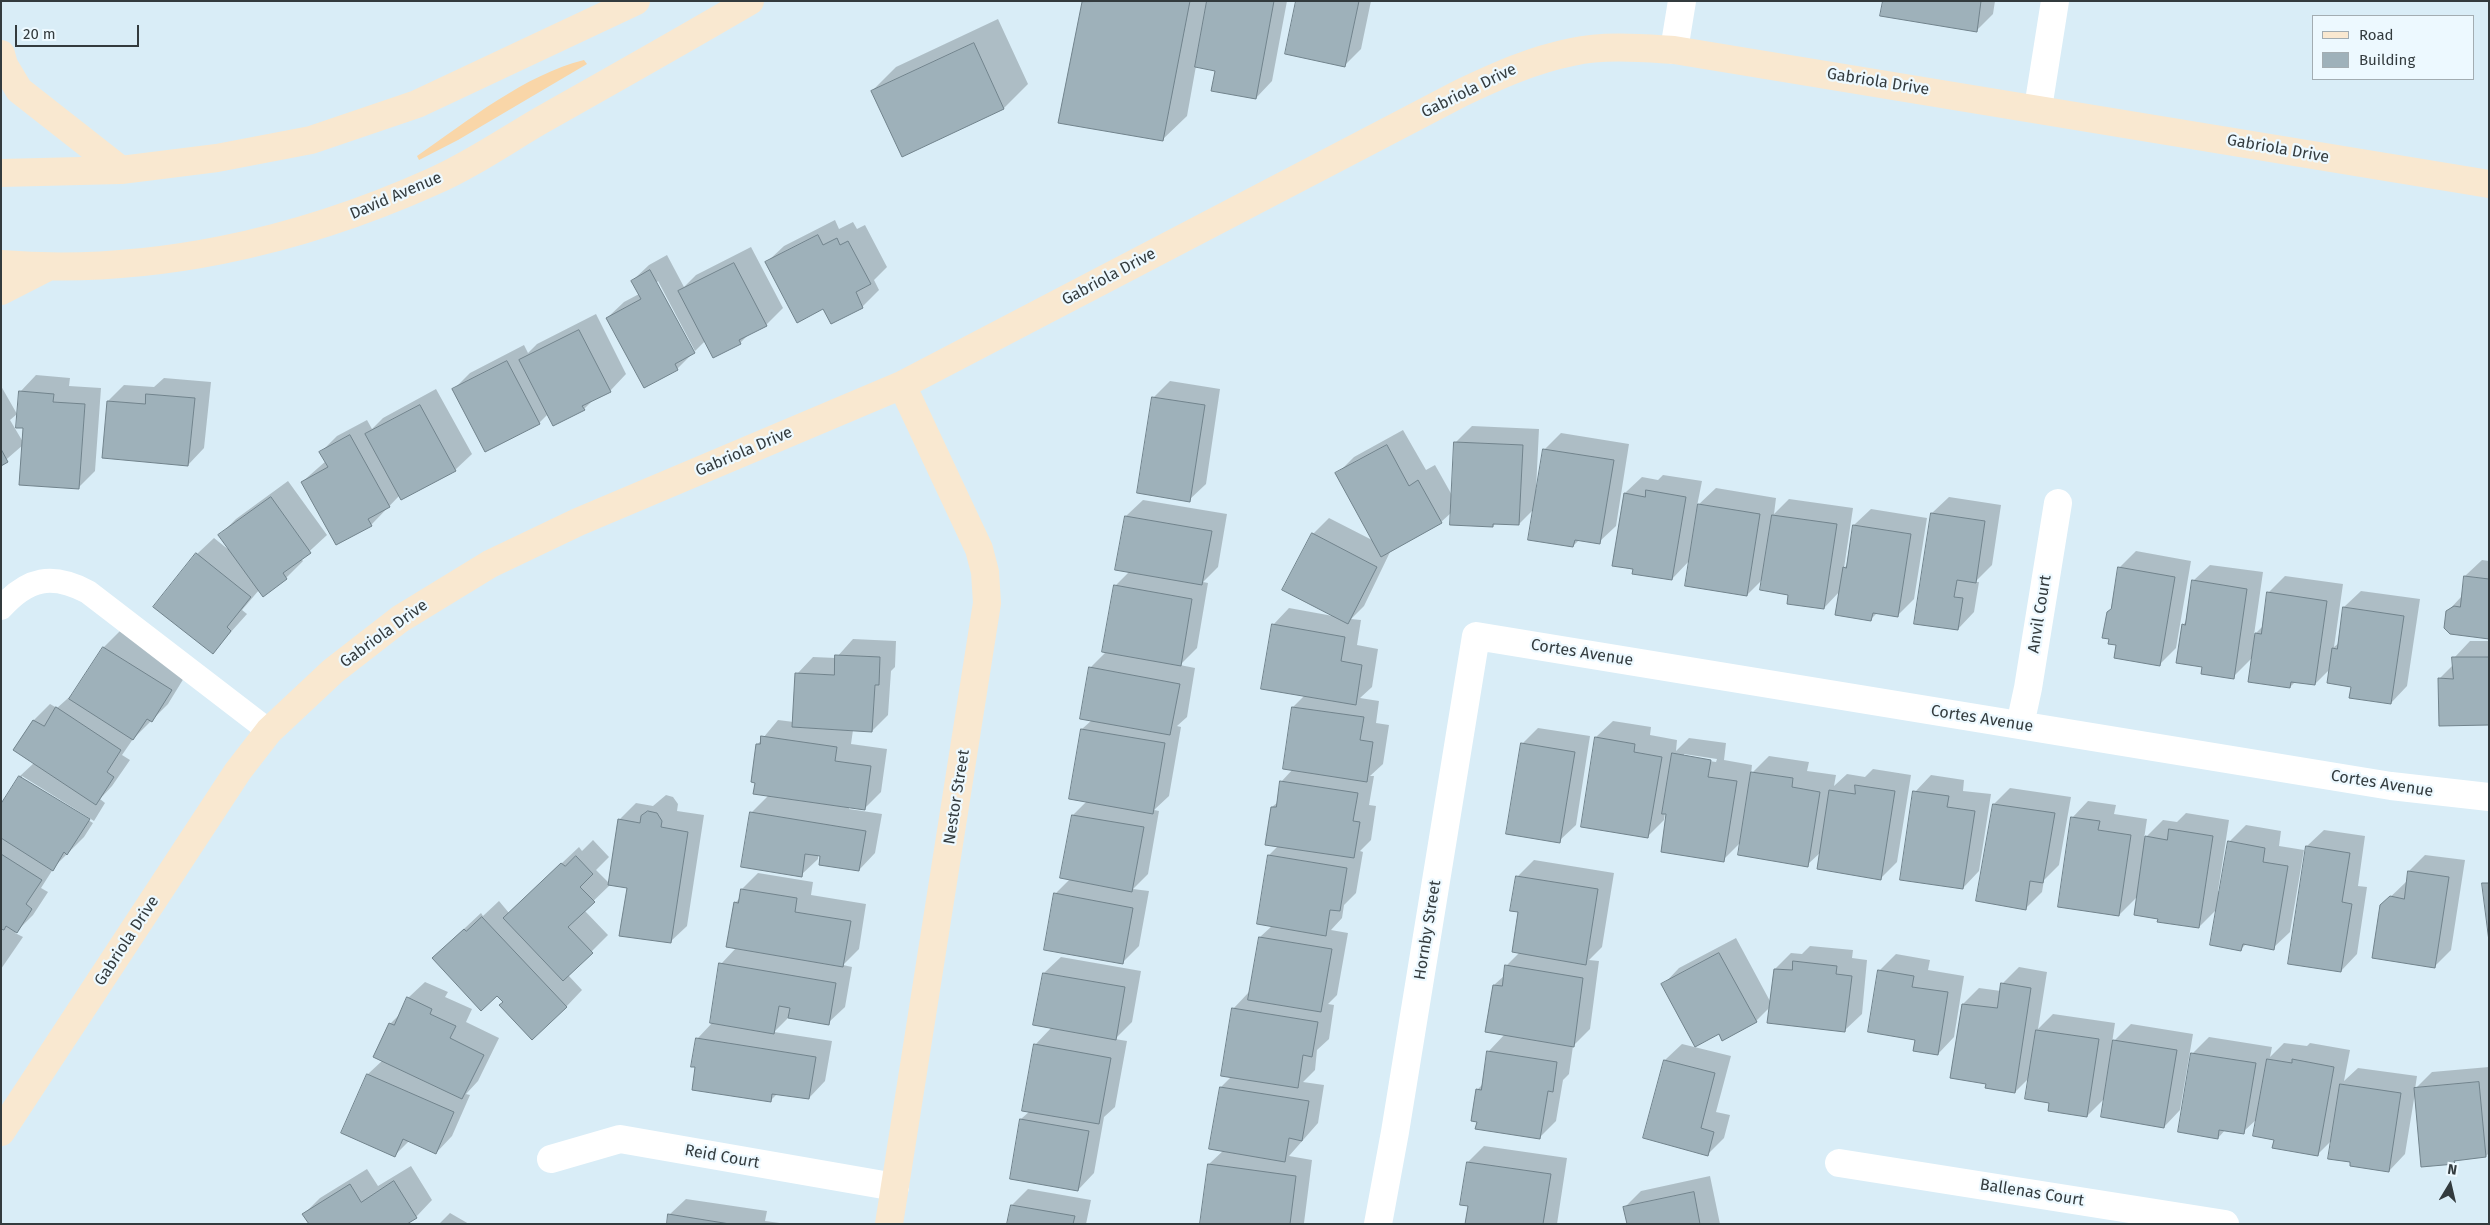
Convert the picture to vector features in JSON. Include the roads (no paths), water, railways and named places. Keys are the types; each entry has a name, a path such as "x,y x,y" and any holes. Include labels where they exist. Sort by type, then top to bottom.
{"street":[{"path":"1,173 121,170 217,158 311,140 417,104 636,1"},
{"name":"David Avenue","path":"1,264 46,268 139,263 245,246 353,216 435,181 750,1"},
{"path":"1674,50 1682,1"},
{"path":"2038,108 2055,1"},
{"name":"Gabriola Drive","path":"1,1132 233,779 269,730 333,671 400,619 490,564 578,522 902,385 1499,74 1573,51 1628,48 1674,50 2038,108 2489,184"},
{"path":"1,54 4,65 19,90 121,170"},
{"path":"1,292 46,268"},
{"name":"Nestor Street","path":"889,1224 987,603 985,572 979,550 902,385"},
{"name":"Anvil Court","path":"2020,725 2028,688 2058,503"},
{"name":"Cortes Avenue","path":"1476,636 2390,786 2489,797"},
{"name":"Hornby Street","path":"1378,1224 1399,1113 1476,636"},
{"name":"Reid Court","path":"551,1159 620,1139 895,1187"},
{"name":"Ballenas Court","path":"1839,1163 2225,1224"}],"lane":[{"path":"1,608 12,596 28,585 48,581 71,583 88,592 269,730"}]}
